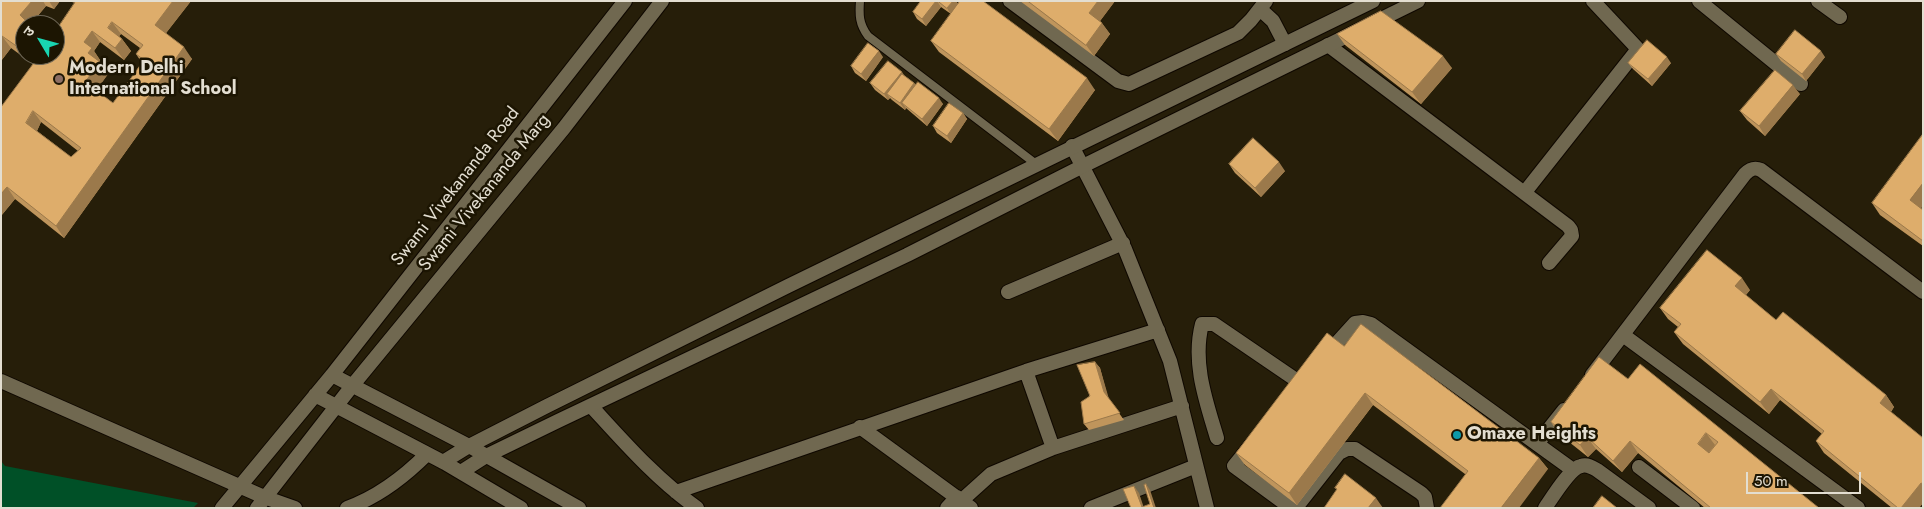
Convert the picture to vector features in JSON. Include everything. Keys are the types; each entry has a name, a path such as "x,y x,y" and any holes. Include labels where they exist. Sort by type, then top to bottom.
{"street":[{"name":"Swami Vivekananda Road","path":"222,508 332,374 625,1"},
{"name":"Swami Vivekananda Marg","path":"260,503 352,386 564,128 662,1"},
{"path":"1010,1 1118,81 1129,84 1238,33 1245,28 1263,5 1285,44"},
{"path":"443,462 469,446 547,406 1072,146 1372,1"},
{"path":"461,472 486,456 907,255 1328,45 1400,5 1418,1"},
{"path":"1525,192 1638,50 1593,1"},
{"path":"1700,1 1801,84"},
{"path":"1818,1 1840,17"},
{"path":"1328,45 1568,226 1572,236 1549,263"},
{"path":"1072,146 1122,243 1170,361 1207,508"},
{"path":"1586,382 1745,174 1749,170 1756,168 1923,292"},
{"path":"1008,292 1122,243"},
{"path":"1217,438 1199,377 1199,334 1202,324 1214,324 1299,387 1354,323 1363,322 1371,324 1573,470"},
{"path":"676,492 1026,371 1158,330"},
{"path":"1623,336 1858,508"},
{"path":"1026,371 1053,448"},
{"path":"332,374 469,446 579,508"},
{"path":"1,381 240,486 260,503 295,508"},
{"path":"315,395 443,462 520,508"},
{"path":"1537,444 1574,397"},
{"path":"591,406 632,451 676,492 697,508"},
{"path":"947,508 963,502 991,474 1053,448 1182,406"},
{"path":"860,428 963,502"},
{"path":"1258,436 1234,466 1287,505 1298,505 1339,453 1346,449 1355,449 1422,493 1427,508"},
{"path":"347,508 363,502 388,487 410,471 427,454"},
{"path":"1545,508 1573,470 1580,466 1588,465 1649,508"},
{"path":"1091,508 1196,466"},
{"path":"1639,467 1693,508"}],"lane":[{"path":"860,1 859,19 861,28 868,36 1036,164"}],"green space":[{"path":"1,461 5,466 198,503 193,508 1,507"}],"building":[{"path":"1,1 32,1 20,15 15,15 15,45 1,37"},
{"path":"76,1 173,1 155,25 184,47 56,226 7,187 1,194 1,107 32,65 65,65 65,17","holes":["112,22 143,45 136,54 144,60 113,103 85,82 100,62 88,53 92,48 84,42 92,31 115,48 122,39 108,28","33,111 81,148 71,157 26,123"]},
{"path":"921,1 936,1 922,19 913,12"},
{"path":"938,1 953,1 947,8"},
{"path":"960,1 983,1 1087,78 1049,129 931,41"},
{"path":"1028,1 1098,1 1089,13 1102,23 1086,45"},
{"path":"1381,11 1443,56 1412,92 1337,34"},
{"path":"1795,30 1821,51 1802,74 1776,54"},
{"path":"1647,40 1667,57 1648,79 1628,63"},
{"path":"868,43 879,51 861,74 851,66"},
{"path":"888,61 902,72 884,94 870,83"},
{"path":"1775,70 1793,85 1759,126 1740,111"},
{"path":"902,74 914,83 900,103 887,94"},
{"path":"918,82 939,98 922,119 902,103"},
{"path":"949,103 963,113 947,136 933,126"},
{"path":"1923,134 1923,183 1910,200 1923,210 1923,241 1872,203"},
{"path":"1253,138 1279,162 1255,188 1229,164"},
{"path":"1707,250 1742,278 1735,286 1776,320 1783,312 1886,395 1880,403 1923,438 1923,484 1921,483 1901,508 1898,508 1816,441 1824,431 1771,389 1760,402 1674,332 1681,324 1660,308"},
{"name":"Omaxe Heights","path":"1361,324 1539,458 1501,508 1440,508 1468,471 1365,393 1289,493 1236,453 1327,333 1344,346"},
{"name":"Omaxe Heights","path":"1599,357 1628,379 1640,364 1819,508 1711,508 1630,441 1613,461 1587,437 1580,445 1551,422","holes":["1706,433 1718,442 1709,453 1698,444"]},
{"path":"1095,362 1104,392 1120,413 1084,424 1081,402 1090,396 1077,365"},
{"path":"1345,474 1376,498 1368,508 1324,508"},
{"path":"1146,484 1154,508 1131,508 1123,489 1134,486 1142,507 1150,504 1144,485"},
{"path":"1602,496 1617,508 1593,508"}],"place":[{"name":"Modern Delhi International School","path":"59,79"},
{"name":"Omaxe Heights","path":"1457,435"}]}
